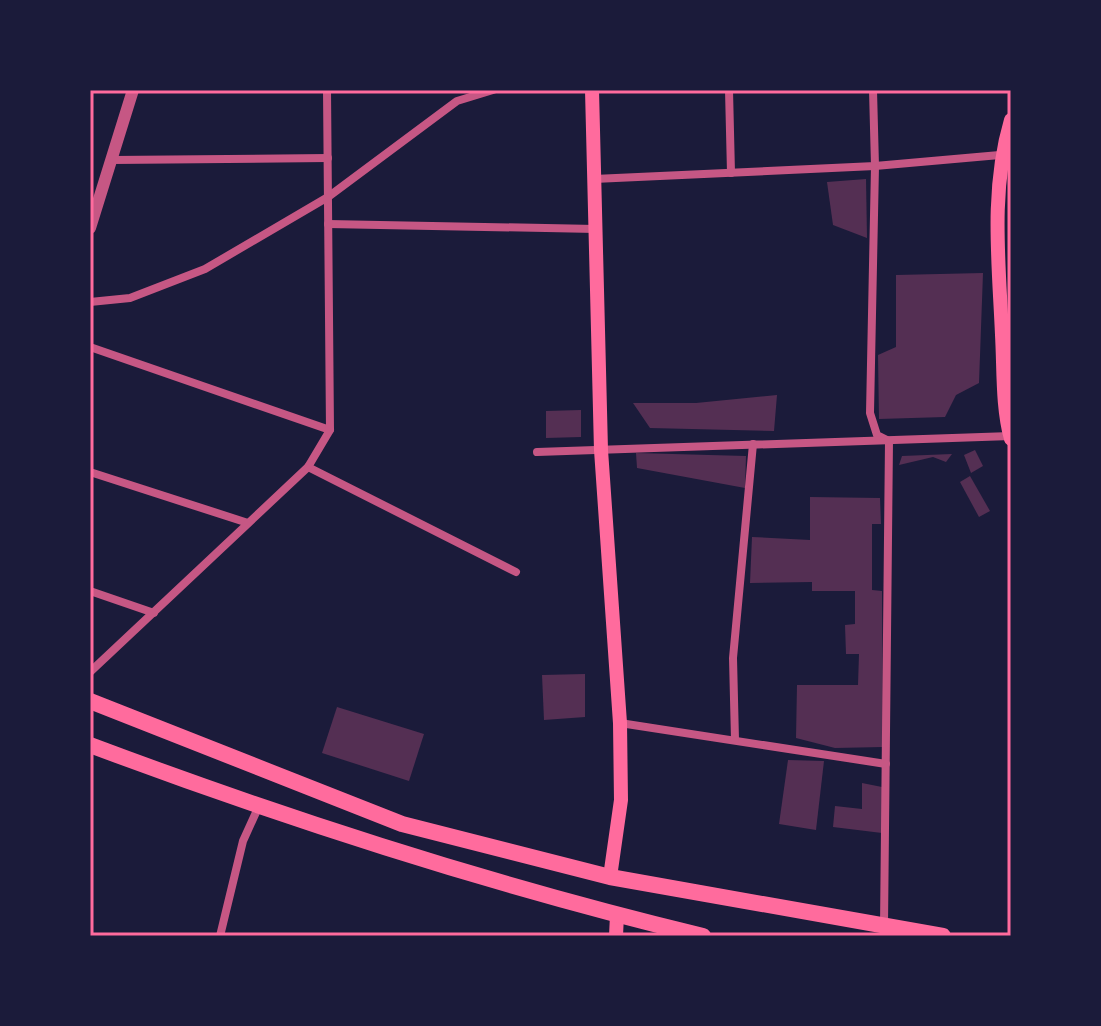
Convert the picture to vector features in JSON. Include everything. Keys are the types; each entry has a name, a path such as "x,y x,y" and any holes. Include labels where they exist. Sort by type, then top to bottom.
{"main road":[{"path":"592,90 601,450 620,723 621,800 610,877"},
{"path":"1011,120 997,216 1011,437"},
{"path":"90,701 402,824 610,877 943,936"},
{"path":"90,745 258,808 617,915 703,936"},
{"path":"616,936 617,915"}],"street":[{"path":"90,228 133,90"},
{"path":"90,672 308,467 330,430 327,90"},
{"path":"457,90 457,101"},
{"path":"90,302 130,298 205,269 328,197 457,101 493,90"},
{"path":"729,90 731,173"},
{"path":"873,90 875,166 870,413 877,435 889,441"},
{"path":"594,179 875,166 1008,154"},
{"path":"112,160 328,158"},
{"path":"328,224 596,229"},
{"path":"90,347 330,430"},
{"path":"537,452 1011,437"},
{"path":"884,926 889,441"},
{"path":"735,740 733,658 753,444"},
{"path":"308,467 516,572"},
{"path":"90,472 248,523"},
{"path":"90,591 154,613"},
{"path":"620,723 886,764"},
{"path":"220,936 243,841 258,808"}],"building":[{"path":"866,179 867,238 833,225 827,182"},
{"path":"983,273 979,383 956,395 945,417 879,419 878,355 896,347 896,275"},
{"path":"777,395 774,431 650,428 633,403 696,403"},
{"path":"581,410 581,437 546,438 546,411"},
{"path":"975,450 983,466 971,473 964,455"},
{"path":"636,453 746,456 745,488 637,468"},
{"path":"952,454 946,462 933,457 899,465 902,456"},
{"path":"970,476 990,511 979,517 960,482"},
{"path":"810,497 880,498 881,524 872,524 872,590 882,591 883,747 835,748 796,738 797,685 858,685 859,654 846,654 845,625 855,624 855,591 812,591 812,582 750,583 752,537 810,540"},
{"path":"585,674 585,717 544,720 542,675"},
{"path":"337,707 424,734 409,781 322,753"},
{"path":"788,760 824,761 816,830 779,824"},
{"path":"862,783 882,787 882,833 833,827 835,806 862,809"}]}
